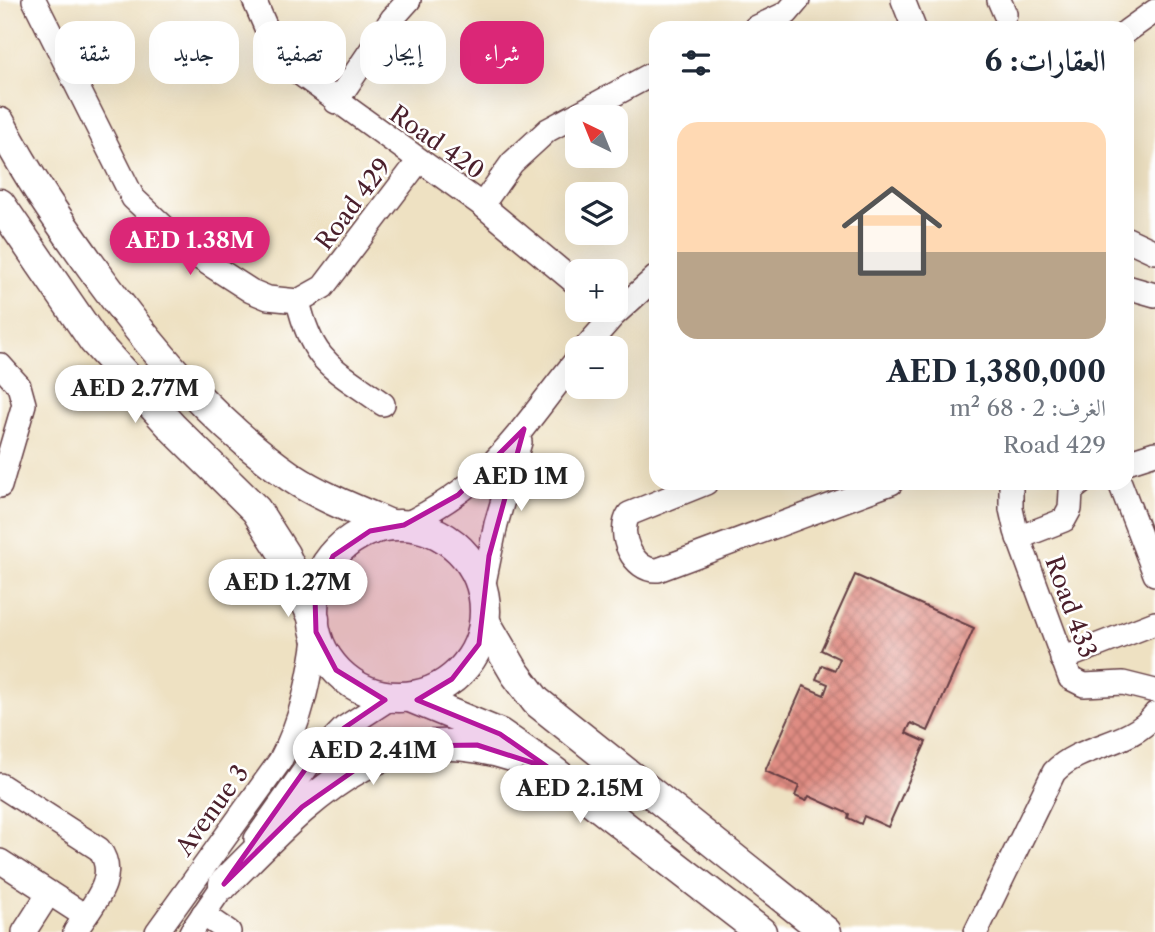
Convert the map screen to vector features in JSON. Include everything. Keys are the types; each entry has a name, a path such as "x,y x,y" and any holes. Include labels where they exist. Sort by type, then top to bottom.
{"main road":[{"path":"0,123 53,213 115,298 206,407 250,447 294,479 398,525 425,529 453,544 475,568 483,588 485,622 479,644 468,663 452,680 432,691 401,697"},
{"path":"0,204 94,341 173,428 256,510 284,554 323,652 335,670 362,688 401,697 500,734 549,768 761,932"},
{"path":"314,626 314,597 321,575 333,556 350,541 370,531 398,525"},
{"path":"485,622 515,673 536,701 826,932"},
{"path":"224,884 302,807 334,780 372,758 409,746 477,745 549,768"}],"street":[{"path":"34,0 134,198 149,216 192,253 251,291 268,298 298,301 308,338 320,357 383,404"},
{"name":"Road 420","path":"254,0 274,46 288,65 418,162 482,205 565,274"},
{"path":"337,102 392,19 409,0"},
{"path":"776,21 798,0"},
{"path":"903,0 911,21"},
{"path":"1134,26 1155,11"},
{"path":"482,205 512,163 548,130 649,76"},
{"name":"Road 429","path":"298,301 323,287 418,162"},
{"path":"1134,242 1155,252"},
{"path":"628,299 649,282"},
{"path":"1134,289 1155,295"},
{"path":"0,365 19,386 24,404 0,486"},
{"path":"398,525 466,488 505,453 565,375"},
{"path":"483,588 504,492 524,429"},
{"path":"1134,460 1155,453"},
{"path":"688,490 629,514 624,524 625,534 633,557 641,567 658,570 872,490"},
{"name":"Road 433","path":"1011,490 1010,509 1018,538 1070,678 1079,684 1123,683 1155,691"},
{"path":"1010,509 1021,490"},
{"path":"1018,538 1064,520 1070,509 1072,490"},
{"path":"1123,490 1155,574"},
{"path":"1062,659 1155,623"},
{"name":"Avenue 3","path":"157,932 280,761 296,731 311,670 314,626"},
{"path":"229,932 197,923 309,764 344,727 401,697"},
{"path":"976,932 1054,772 1066,761 1132,734 1155,714"},
{"path":"0,785 99,849 105,857 108,877 80,924 49,893 0,861"},
{"path":"139,932 166,894 213,852"},
{"path":"24,932 49,893"}],"highlighted area":[{"path":"524,429 489,556 479,644 452,679 417,700 500,734 549,768 477,745 409,746 372,758 302,807 224,884 309,764 344,728 385,700 336,670 316,632 315,597 333,556 370,531 404,525 458,495"}],"building":[{"path":"855,575 974,628 928,731 911,723 906,733 926,742 888,827 864,816 861,824 848,818 849,814 809,796 806,801 795,796 799,786 765,771 803,686 824,695 828,684 816,679 822,665 835,670 840,659 821,650"}]}
